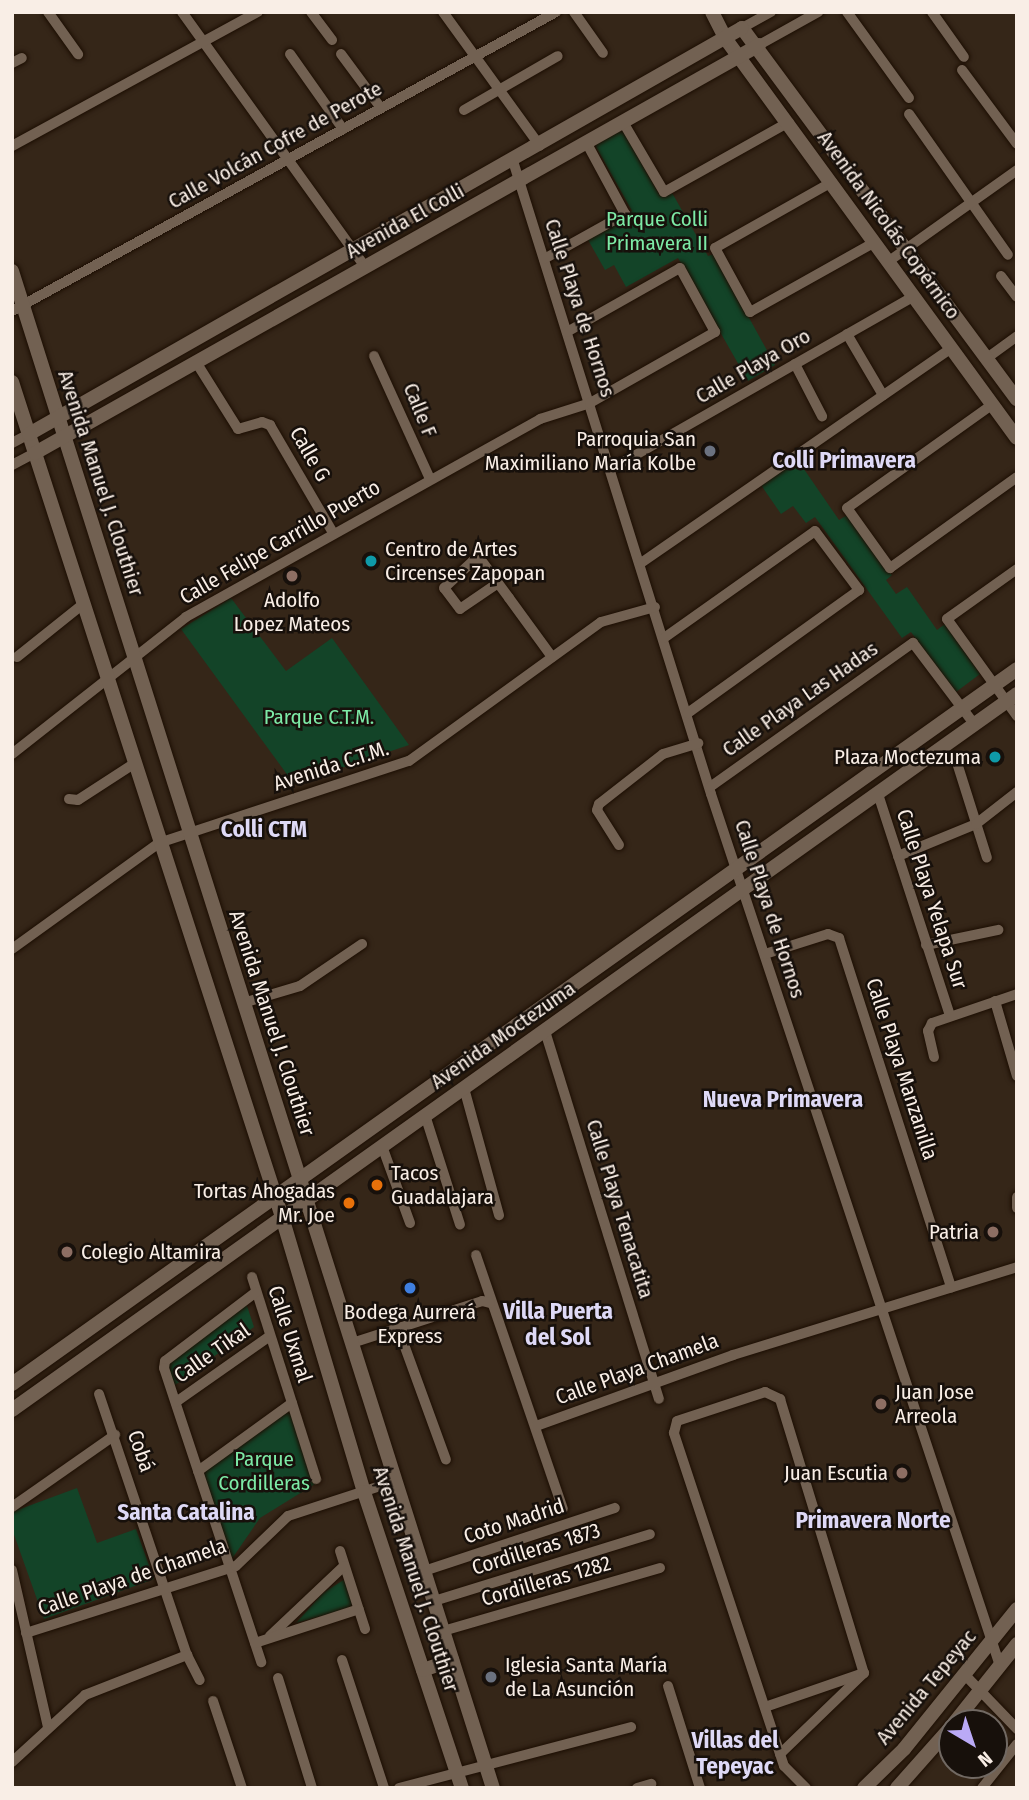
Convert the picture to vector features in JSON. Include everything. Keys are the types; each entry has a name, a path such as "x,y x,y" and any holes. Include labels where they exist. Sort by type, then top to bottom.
{"street":[{"path":"48,12 78,54"},
{"path":"182,12 365,267"},
{"path":"12,146 258,12"},
{"path":"311,12 332,40"},
{"path":"443,12 540,146"},
{"name":"Calle Volcán Cofre de Perote","path":"18,308 556,12"},
{"path":"574,12 603,53"},
{"name":"Avenida El Colli","path":"12,443 540,146 719,25 742,28 771,12"},
{"name":"Avenida El Colli","path":"12,466 818,12"},
{"path":"847,12 909,98"},
{"path":"932,12 964,57"},
{"name":"Avenida Nicolás Copérnico","path":"719,25 1017,438"},
{"name":"Avenida Nicolás Copérnico","path":"742,28 759,45 1017,399"},
{"path":"290,54 343,129"},
{"path":"341,54 381,108"},
{"path":"464,110 558,56"},
{"path":"962,70 1017,144"},
{"path":"909,114 1008,255"},
{"path":"623,122 664,192 789,122"},
{"path":"544,259 625,214 586,142"},
{"name":"Calle Playa de Hornos","path":"513,161 736,869 1000,1666"},
{"path":"889,261 1017,170"},
{"path":"832,182 715,248 750,312 875,242"},
{"name":"Calle Felipe Carrillo Puerto","path":"12,754 186,617 540,419 590,403 715,332 681,268 567,332"},
{"name":"Avenida Manuel J. Clouthier","path":"12,271 18,308 65,436 493,1788"},
{"path":"1001,276 1017,297"},
{"name":"Calle Playa Oro","path":"611,469 914,296"},
{"path":"847,334 883,395"},
{"path":"987,358 1017,336"},
{"path":"641,563 952,348"},
{"name":"Calle F","path":"374,356 430,479"},
{"name":"Calle G","path":"196,362 238,429 262,422 270,425 333,533"},
{"path":"795,364 822,416"},
{"name":"Avenida Manuel J. Clouthier","path":"12,382 282,1217 364,1492 462,1788"},
{"path":"993,404 847,508 890,568 1017,478"},
{"path":"664,638 815,531 859,590 688,713"},
{"path":"498,583 460,609 444,585 479,558 498,583 552,657"},
{"path":"1017,569 947,619 995,686 1012,698 1017,716"},
{"path":"17,657 82,605"},
{"name":"Avenida C.T.M.","path":"12,949 159,843 409,761 601,622 655,607"},
{"name":"Calle Playa Las Hadas","path":"710,787 913,643 963,708"},
{"name":"Avenida Moctezuma","path":"12,1384 1017,670"},
{"name":"Avenida Moctezuma","path":"12,1410 1012,698"},
{"path":"963,708 975,725"},
{"path":"619,845 597,807 663,754 698,743"},
{"path":"69,799 78,800 135,763"},
{"path":"958,766 987,858"},
{"path":"898,856 976,824 1017,792"},
{"name":"Calle Playa Yelapa Sur","path":"878,794 950,1016"},
{"path":"926,946 998,930"},
{"name":"Calle Playa Manzanilla","path":"765,954 828,934 839,938 951,1287"},
{"path":"243,1003 300,986 362,944"},
{"path":"934,1057 928,1031 932,1023 1017,994"},
{"path":"995,1001 1017,1076"},
{"name":"Calle Playa Tenacatita","path":"545,1031 659,1399"},
{"path":"464,1088 499,1215"},
{"path":"425,1115 460,1225"},
{"path":"383,1146 410,1223"},
{"path":"1016,1198 1017,1208"},
{"name":"Calle Playa Chamela","path":"476,1255 490,1303 496,1308 536,1426 653,1381 1017,1266"},
{"name":"Calle Uxmal","path":"251,1278 316,1479"},
{"path":"256,1292 165,1361 261,1662"},
{"path":"352,1343 482,1301 490,1303"},
{"path":"398,1328 446,1460"},
{"name":"Calle Tikal","path":"176,1402 270,1336"},
{"path":"806,1788 784,1766 674,1433 674,1425 682,1419 765,1392 780,1399 864,1673"},
{"name":"Cobá","path":"99,1394 168,1588 187,1655 200,1680"},
{"path":"198,1471 292,1403"},
{"path":"536,1426 563,1509"},
{"path":"12,1507 115,1435"},
{"name":"Calle Playa de Chamela","path":"26,1633 230,1568 288,1516 396,1481"},
{"name":"Coto Madrid","path":"424,1571 615,1508"},
{"name":"Cordilleras 1873","path":"434,1601 650,1534"},
{"path":"340,1551 365,1629"},
{"path":"267,1639 344,1566"},
{"name":"Cordilleras 1282","path":"443,1631 660,1567"},
{"path":"12,1570 48,1727"},
{"path":"255,1643 359,1609"},
{"name":"Avenida Tepeyac","path":"864,1788 904,1749 1017,1609"},
{"name":"Avenida Tepeyac","path":"965,1709 1017,1644"},
{"path":"12,1762 85,1695 187,1655"},
{"path":"342,1660 384,1788"},
{"path":"424,1670 452,1660"},
{"path":"765,1707 864,1673"},
{"path":"780,1754 864,1673"},
{"path":"965,1676 1017,1730"},
{"path":"278,1678 312,1788"},
{"path":"668,1686 701,1788"},
{"path":"213,1701 242,1788"},
{"path":"399,1788 631,1727"},
{"name":"Avenida Tepeyac","path":"897,1788 938,1741"},
{"path":"982,1788 1017,1744"},
{"path":"637,1788 651,1784"}],"green space":[{"name":"Parque Colli Primavera II","path":"622,129 660,196 671,191 708,256 714,254 775,365 748,381 678,258 626,287 614,265 605,270 587,238 632,211 595,145"},
{"path":"797,459 839,520 849,514 892,575 886,580 896,594 907,587 937,630 945,624 980,674 956,692 911,632 902,638 815,517 806,523 793,506 781,514 761,485"},
{"name":"Parque C.T.M.","path":"231,598 286,671 332,638 409,745 294,784 181,629"},
{"path":"245,1300 254,1327 171,1388 168,1355"},
{"name":"Parque Cordilleras","path":"292,1403 315,1484 260,1518 229,1563 198,1471"},
{"path":"77,1488 97,1543 136,1529 154,1579 44,1619 12,1529 12,1512"},
{"path":"345,1579 355,1607 296,1623 323,1593"}],"place":[{"name":"Parroquia San Maximiliano María Kolbe","path":"710,451"},
{"name":"Centro de Artes Circenses Zapopan","path":"371,561"},
{"name":"Adolfo Lopez Mateos","path":"292,576"},
{"name":"Plaza Moctezuma","path":"995,757"},
{"name":"Tacos Guadalajara","path":"377,1185"},
{"name":"Tortas Ahogadas Mr. Joe","path":"349,1203"},
{"name":"Patria","path":"993,1232"},
{"name":"Colegio Altamira","path":"67,1252"},
{"name":"Bodega Aurrerá Express","path":"410,1288"},
{"name":"Juan Jose Arreola","path":"881,1404"},
{"name":"Juan Escutia","path":"902,1473"},
{"name":"Iglesia Santa María de La Asunción","path":"491,1677"}],"district":[{"name":"Colli Primavera","path":"844,460"},
{"name":"Colli CTM","path":"264,829"},
{"name":"Nueva Primavera","path":"783,1099"},
{"name":"Villa Puerta del Sol","path":"558,1324"},
{"name":"Santa Catalina","path":"186,1512"},
{"name":"Primavera Norte","path":"873,1520"},
{"name":"Villas del Tepeyac","path":"735,1753"}]}
